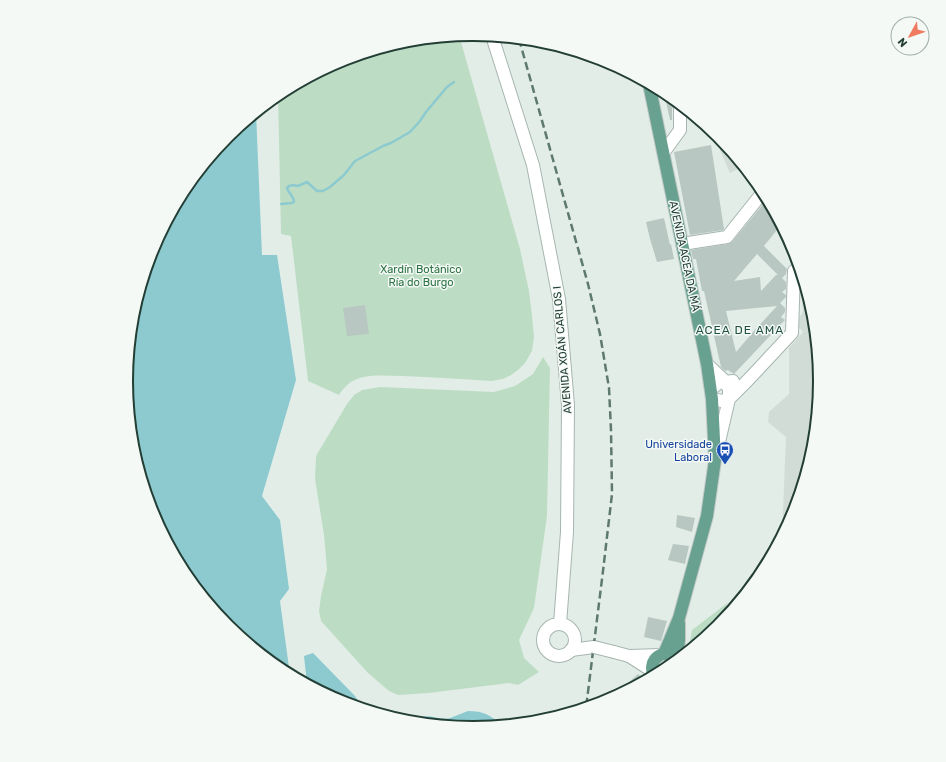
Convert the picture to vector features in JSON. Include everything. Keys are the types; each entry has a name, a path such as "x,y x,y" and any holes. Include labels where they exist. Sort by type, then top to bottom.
{"main road":[{"name":"AVENIDA ACEA DA MÁ","path":"650,91 652,115 664,152 707,364 712,394 715,460 707,516 679,618 662,655 656,657 653,661 652,670"},
{"name":"AVENIDA ACEA DA MÁ","path":"678,652 680,640 679,618"},
{"path":"662,655 672,657"}],"street":[{"name":"AVENIDA XOÁN CARLOS I","path":"494,42 533,165 559,299 568,405 567,532 560,624"},
{"path":"664,152 680,130 680,111"},
{"path":"682,244 727,237 759,197"},
{"path":"748,380 719,383 712,394 722,401 729,399 748,380 792,333 794,271"},
{"path":"707,364 726,382 729,390 729,399 715,460"},
{"path":"572,650 575,637 569,628 560,624 546,630 543,640 544,645 546,649 554,655 564,655 572,650 594,647"},
{"path":"575,637 594,647 629,656 662,655"},
{"path":"629,656 650,671"}],"shaded area":[{"path":"720,148 738,168 730,173"},
{"path":"802,295 810,337 812,359 813,381 810,425 795,490 783,521 786,437 768,422 769,412 789,394 789,348 803,332 796,324 803,311"},
{"path":"732,602 727,607 726,604"}],"green space":[{"name":"Xardín Botánico Ría do Burgo","path":"461,42 520,249 529,291 532,316 534,337 532,351 525,363 518,370 503,379 491,381 413,376 370,376 353,381 345,387 339,395 308,381 291,236 281,234 278,102 323,76 364,59 429,44"},
{"path":"543,357 550,368 547,516 534,608 519,640 524,658 539,672 518,685 509,683 429,693 398,695 389,691 368,673 321,621 319,611 327,569 324,535 315,479 316,456 347,404 354,395 362,390 380,387 494,392 515,386 533,374"},
{"path":"726,604 727,607 689,643 692,630"}],"water":[{"path":"256,119 262,255 277,255 296,380 262,496 280,520 289,589 280,601 289,667 249,637 217,605 190,570 168,531 151,490 140,447 134,403 133,381 136,337 145,293 159,251 179,211 203,174 217,157"},
{"path":"313,653 358,701 323,686 306,677 304,656"},
{"path":"468,711 486,714 495,720 473,721 423,717 450,718"}],"building":[{"path":"666,101 671,105 672,120 670,120"},
{"path":"711,145 724,229 690,235 674,152"},
{"path":"763,204 777,230 764,246 787,269 786,274 782,278 786,282 786,289 782,292 786,295 786,297 780,303 785,308 785,312 781,317 785,320 734,374 728,370 725,371 721,367 704,291 702,291 696,259 693,259 691,250 732,242","holes":["757,254 778,275 776,275 761,291 760,277 734,281","777,306 736,352 726,311"]},
{"path":"664,218 674,259 657,262 646,222"},
{"path":"365,305 369,334 347,336 343,308"},
{"path":"677,515 695,518 692,532 676,527"},
{"path":"673,544 689,546 685,564 668,560"},
{"path":"648,617 667,621 661,641 644,637"},
{"path":"638,674 641,676 627,684"}],"waterway":[{"path":"281,204 294,202 287,188 289,186 298,186 307,182 317,191 323,191 344,175 355,161 410,132 447,87 454,82"}],"railway":[{"path":"521,45 588,284 600,334 609,388 612,494 587,701"}],"place":[{"name":"Universidade Laboral","path":"725,465"}],"district":[{"name":"ACEA DE AMA","path":"740,330"}]}
